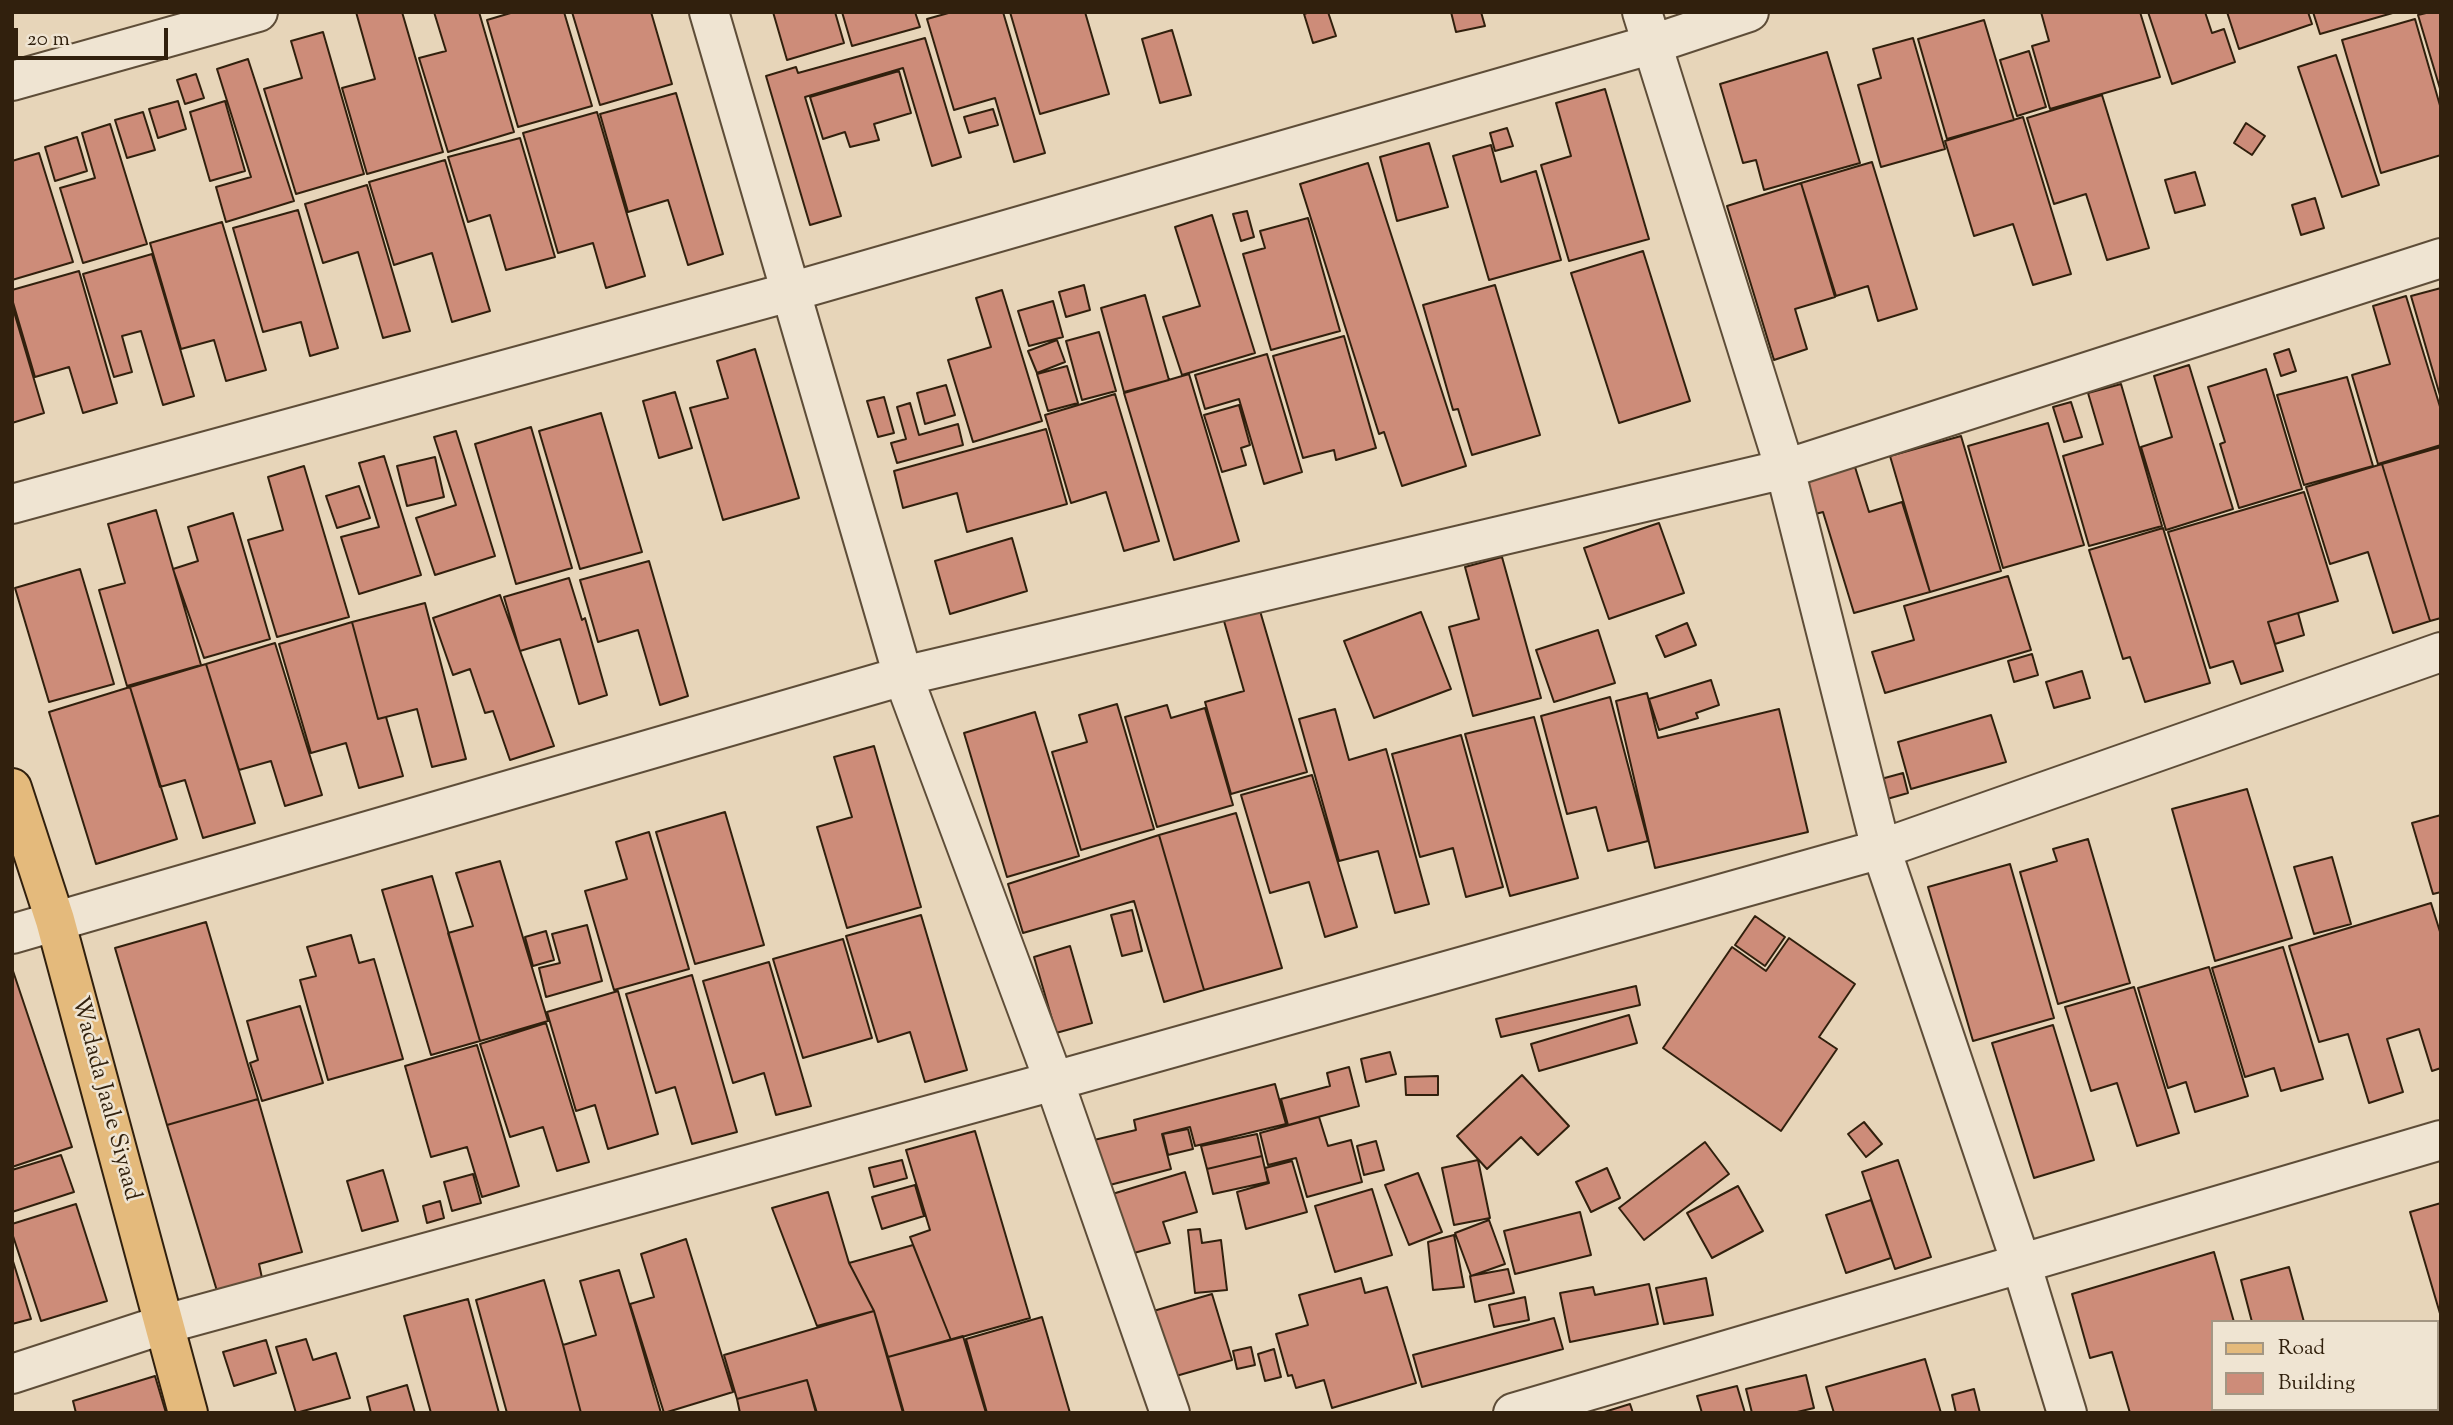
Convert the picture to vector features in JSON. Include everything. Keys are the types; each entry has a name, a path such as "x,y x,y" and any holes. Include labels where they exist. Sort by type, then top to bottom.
{"main road":[{"name":"Wadada Jaale Siyaad","path":"12,788 55,920 188,1413"}],"street":[{"path":"12,81 258,12"},
{"path":"709,12 903,676 1054,1081 1171,1413"},
{"path":"12,504 790,292 1648,28 1749,12"},
{"path":"1648,28 1785,469 1881,849 2021,1263 2067,1413"},
{"path":"12,934 903,676 1785,469 2441,258"},
{"path":"12,1374 165,1324 1054,1081 1881,849 2441,652"},
{"path":"1513,1413 2441,1140"}],"building":[{"path":"356,12 402,12 443,152 367,174 342,88 375,79"},
{"path":"434,12 479,12 514,132 448,152 419,58 446,51"},
{"path":"514,12 564,12 592,106 518,127 487,20"},
{"path":"572,12 651,12 672,84 600,105"},
{"path":"773,12 835,12 844,43 787,60"},
{"path":"842,12 915,12 920,27 852,46"},
{"path":"952,12 1003,12 1045,153 1014,162 995,98 954,110 927,19"},
{"path":"1010,12 1085,12 1109,94 1040,114"},
{"path":"1328,12 1336,36 1313,43 1304,14"},
{"path":"1451,12 1481,12 1485,26 1456,32"},
{"path":"2041,12 2140,12 2160,77 2050,109 2032,46 2049,41"},
{"path":"2148,12 2205,12 2212,33 2224,29 2235,62 2172,84"},
{"path":"2227,12 2308,12 2312,24 2239,49"},
{"path":"2313,12 2396,12 2320,34"},
{"path":"2441,12 2441,92 2418,15"},
{"path":"2415,19 2441,109 2441,155 2381,173 2342,40"},
{"path":"1984,20 2014,120 1947,139 1918,39"},
{"path":"1172,30 1191,95 1160,103 1142,39"},
{"path":"323,32 364,174 296,194 264,89 302,78 291,41"},
{"path":"925,38 961,157 932,166 903,68 805,97 841,216 810,225 766,76 796,67 798,73"},
{"path":"1913,38 1945,149 1881,167 1858,85 1881,78 1873,49"},
{"path":"2029,51 2046,107 2017,116 2000,60"},
{"path":"1827,52 1860,163 1764,190 1756,160 1743,163 1720,84"},
{"path":"2336,55 2379,185 2342,197 2298,67"},
{"path":"248,59 294,201 226,222 216,187 251,177 217,69"},
{"path":"899,71 911,113 874,124 879,140 850,147 845,132 823,139 810,97"},
{"path":"196,74 204,98 185,104 177,80"},
{"path":"1605,89 1649,239 1569,261 1541,165 1571,156 1556,103"},
{"path":"676,93 723,254 688,265 668,200 628,212 600,114"},
{"path":"2102,95 2149,248 2107,260 2086,194 2054,204 2027,118"},
{"path":"178,101 186,129 158,138 149,109"},
{"path":"225,101 245,171 210,181 190,112"},
{"path":"993,109 998,125 969,133 964,117"},
{"path":"143,112 155,150 127,158 115,120"},
{"path":"597,112 645,276 606,288 593,243 558,253 523,133"},
{"path":"2023,117 2071,274 2033,285 2013,224 1974,236 1945,141"},
{"path":"2246,123 2265,136 2252,155 2234,143"},
{"path":"110,124 147,244 83,263 60,188 95,178 82,133"},
{"path":"1507,128 1513,146 1495,151 1490,133"},
{"path":"77,137 87,171 55,181 45,147"},
{"path":"520,138 555,257 506,270 490,215 468,222 448,157"},
{"path":"1429,143 1448,207 1397,221 1380,157"},
{"path":"1491,145 1501,182 1536,171 1561,260 1489,280 1453,156"},
{"path":"39,153 73,262 12,280 12,161"},
{"path":"445,160 490,311 452,322 432,253 394,265 369,182"},
{"path":"1872,162 1917,309 1878,321 1868,286 1836,296 1801,183"},
{"path":"1368,163 1466,466 1402,486 1384,432 1379,434 1300,184"},
{"path":"2195,172 2205,205 2175,213 2165,180"},
{"path":"1801,183 1835,297 1795,309 1807,349 1774,360 1727,206"},
{"path":"367,185 410,331 383,338 358,252 323,263 305,204"},
{"path":"2315,198 2324,228 2301,235 2292,205"},
{"path":"298,210 338,348 310,356 301,322 263,332 233,228"},
{"path":"1247,211 1254,237 1241,241 1233,214"},
{"path":"1212,215 1255,353 1182,375 1163,317 1200,306 1175,227"},
{"path":"1308,218 1340,331 1271,350 1243,254 1265,248 1260,231"},
{"path":"222,222 266,370 226,381 214,340 181,349 150,243"},
{"path":"1643,251 1690,401 1619,423 1571,273"},
{"path":"152,254 194,396 163,405 141,331 122,336 132,372 114,377 83,274"},
{"path":"79,271 117,403 83,413 69,367 35,377 12,299 12,290"},
{"path":"1084,285 1090,310 1066,317 1059,292"},
{"path":"1495,285 1540,435 1472,455 1458,409 1453,410 1423,305"},
{"path":"2441,288 2441,399 2411,296"},
{"path":"1002,290 1042,421 973,442 948,360 991,347 976,298"},
{"path":"1145,295 1169,380 1124,392 1101,308"},
{"path":"2406,296 2441,410 2441,445 2378,464 2352,375 2390,364 2373,306"},
{"path":"1053,301 1063,337 1029,346 1018,311"},
{"path":"12,305 44,413 12,423"},
{"path":"1099,332 1116,391 1082,400 1066,341"},
{"path":"1344,336 1376,448 1336,460 1334,450 1303,458 1273,356"},
{"path":"1057,340 1065,362 1037,373 1028,351"},
{"path":"755,349 799,498 723,520 690,408 728,398 717,361"},
{"path":"2289,349 2296,371 2281,376 2274,354"},
{"path":"1267,354 1302,472 1264,484 1239,399 1205,409 1195,375"},
{"path":"2189,365 2233,509 2166,530 2141,447 2172,437 2154,376"},
{"path":"1067,366 1078,403 1048,411 1037,374"},
{"path":"2266,369 2302,489 2239,508 2220,444 2225,442 2208,387"},
{"path":"1189,374 1239,541 1174,560 1124,393"},
{"path":"2347,377 2373,466 2304,485 2277,395"},
{"path":"2121,384 2162,526 2089,546 2063,456 2103,444 2088,393"},
{"path":"946,385 955,415 925,424 917,393"},
{"path":"675,392 692,448 659,458 643,401"},
{"path":"1115,394 1159,541 1124,551 1106,492 1071,503 1045,415"},
{"path":"884,397 894,433 878,437 867,401"},
{"path":"2071,402 2082,437 2064,442 2053,407"},
{"path":"910,403 919,435 958,424 963,445 897,463 891,443 906,439 897,407"},
{"path":"1239,405 1250,445 1241,448 1246,465 1222,472 1204,415"},
{"path":"601,413 642,552 580,569 539,431"},
{"path":"2048,423 2084,545 2003,568 1968,446"},
{"path":"531,427 572,568 516,584 475,444"},
{"path":"1046,429 1067,504 967,532 957,493 903,508 894,471"},
{"path":"456,431 495,556 435,575 416,518 456,505 434,437"},
{"path":"1961,436 2001,571 1930,592 1890,456"},
{"path":"2441,447 2441,618 2430,621 2382,464"},
{"path":"384,456 421,575 359,594 341,537 379,527 359,463"},
{"path":"435,457 444,497 407,506 397,466"},
{"path":"2382,464 2430,621 2393,633 2368,552 2330,564 2306,487"},
{"path":"304,466 349,617 277,637 248,540 283,530 268,477"},
{"path":"1855,467 1869,512 1902,502 1930,592 1854,613 1823,512 1804,517 1794,484"},
{"path":"359,486 370,518 337,528 326,496"},
{"path":"2304,492 2338,601 2268,622 2283,671 2241,684 2233,661 2210,668 2168,532"},
{"path":"156,510 201,665 127,686 99,590 125,583 108,524"},
{"path":"233,513 270,639 204,658 173,569 198,561 188,527"},
{"path":"1659,523 1684,593 1609,619 1584,548"},
{"path":"2163,528 2210,683 2145,702 2130,657 2123,659 2089,550"},
{"path":"1012,538 1027,591 950,614 935,561"},
{"path":"1502,557 1541,698 1473,716 1449,627 1479,619 1465,567"},
{"path":"649,561 688,696 660,705 638,630 598,642 580,580"},
{"path":"80,569 114,684 49,702 15,588"},
{"path":"2008,576 2031,650 1885,693 1872,652 1914,640 1904,606"},
{"path":"569,578 582,620 585,618 607,695 579,704 560,639 520,651 504,597"},
{"path":"500,595 554,746 510,760 493,711 485,713 470,669 453,675 433,618"},
{"path":"425,603 466,759 432,767 417,709 378,719 352,622"},
{"path":"1258,604 1307,772 1231,794 1205,702 1244,691 1222,614"},
{"path":"1421,612 1451,689 1374,718 1344,641"},
{"path":"2298,613 2304,635 2275,644 2268,622"},
{"path":"352,622 378,719 386,717 403,776 359,788 346,743 311,753 279,644"},
{"path":"1687,623 1696,645 1665,657 1656,636"},
{"path":"1598,630 1615,683 1554,702 1536,650"},
{"path":"275,643 322,795 285,806 271,761 239,770 206,664"},
{"path":"2032,654 2038,675 2014,682 2008,661"},
{"path":"206,664 255,823 203,838 185,780 160,787 130,687"},
{"path":"2082,671 2090,698 2054,708 2046,682"},
{"path":"1711,680 1719,705 1696,713 1698,718 1659,730 1649,699"},
{"path":"130,687 177,839 96,864 49,712"},
{"path":"1647,693 1658,738 1779,709 1808,832 1655,868 1616,701"},
{"path":"1610,697 1648,841 1608,851 1596,807 1567,814 1541,716"},
{"path":"1117,704 1154,829 1081,850 1052,752 1087,742 1079,715"},
{"path":"1167,705 1171,718 1205,708 1233,805 1157,827 1125,717"},
{"path":"1335,709 1349,760 1386,749 1429,904 1395,913 1378,851 1339,861 1299,719"},
{"path":"1035,712 1079,856 1007,877 964,733"},
{"path":"1991,715 2006,762 1911,789 1898,742"},
{"path":"1534,717 1578,878 1510,896 1465,734"},
{"path":"1461,735 1503,887 1466,897 1453,848 1420,857 1392,754"},
{"path":"874,746 921,907 847,928 817,827 852,817 834,757"},
{"path":"1903,773 1908,793 1887,799 1881,779"},
{"path":"1312,775 1357,927 1325,937 1309,882 1270,893 1241,795"},
{"path":"2247,789 2292,938 2215,961 2172,809"},
{"path":"725,812 764,945 695,964 656,832"},
{"path":"1236,813 1282,968 1204,990 1159,835"},
{"path":"2441,815 2441,892 2433,894 2412,823"},
{"path":"649,832 689,969 614,990 585,891 627,879 616,842"},
{"path":"1159,835 1204,990 1164,1002 1134,901 1023,933 1008,884"},
{"path":"2088,839 2130,983 2058,1004 2020,872 2057,861 2053,849"},
{"path":"2332,857 2351,924 2314,934 2294,867"},
{"path":"500,861 548,1021 480,1041 448,933 473,926 456,873"},
{"path":"2010,864 2054,1018 1973,1041 1928,887"},
{"path":"432,876 480,1041 431,1055 382,890"},
{"path":"2431,903 2441,935 2441,1068 2432,1071 2419,1029 2387,1039 2403,1092 2369,1103 2348,1034 2319,1042 2289,946"},
{"path":"1132,910 1142,951 1122,956 1111,915"},
{"path":"921,915 967,1070 925,1082 910,1032 878,1042 846,936"},
{"path":"1755,916 1785,937 1765,966 1735,945"},
{"path":"206,922 258,1099 167,1125 115,948"},
{"path":"587,925 602,981 546,997 539,968 560,963 552,934"},
{"path":"546,931 554,960 533,966 525,937"},
{"path":"351,935 359,963 374,959 403,1059 328,1080 300,980 316,976 307,947"},
{"path":"1789,938 1855,984 1819,1037 1837,1049 1781,1131 1663,1048 1732,947 1766,971"},
{"path":"843,939 872,1038 803,1058 773,959"},
{"path":"1070,946 1092,1023 1056,1033 1034,957"},
{"path":"2283,947 2323,1079 2281,1091 2274,1068 2245,1077 2212,968"},
{"path":"769,962 811,1106 776,1115 764,1073 733,1083 703,981"},
{"path":"2209,967 2248,1096 2195,1112 2186,1082 2168,1088 2138,988"},
{"path":"12,968 72,1147 12,1167"},
{"path":"692,975 737,1132 692,1144 675,1087 656,1093 626,994"},
{"path":"1636,986 1640,1005 1501,1037 1496,1019"},
{"path":"2134,987 2179,1133 2137,1146 2117,1083 2091,1091 2065,1007"},
{"path":"618,991 658,1134 608,1149 595,1105 576,1111 547,1012"},
{"path":"300,1006 323,1083 262,1101 250,1063 258,1060 247,1021"},
{"path":"1629,1015 1637,1043 1539,1071 1531,1044"},
{"path":"546,1023 589,1162 557,1171 543,1127 510,1137 480,1044"},
{"path":"2053,1025 2094,1160 2034,1178 1992,1043"},
{"path":"477,1045 519,1186 482,1197 467,1147 431,1157 405,1066"},
{"path":"1390,1052 1396,1074 1366,1082 1361,1059"},
{"path":"1349,1067 1359,1106 1288,1125 1281,1099 1330,1086 1327,1073"},
{"path":"1522,1075 1569,1126 1538,1155 1521,1137 1487,1169 1457,1136"},
{"path":"1438,1076 1438,1095 1406,1095 1405,1077"},
{"path":"1275,1084 1286,1124 1195,1146 1190,1127 1162,1134 1171,1169 1106,1186 1094,1140 1136,1130 1134,1120"},
{"path":"258,1099 302,1252 259,1264 262,1278 217,1291 167,1125"},
{"path":"1319,1117 1328,1146 1351,1140 1362,1182 1307,1197 1296,1158 1268,1165 1260,1133"},
{"path":"1864,1122 1882,1144 1866,1157 1848,1134"},
{"path":"1188,1129 1193,1149 1168,1155 1163,1134"},
{"path":"975,1131 1030,1318 951,1340 910,1237 930,1230 906,1150"},
{"path":"1257,1134 1262,1156 1207,1169 1201,1146"},
{"path":"1376,1141 1384,1170 1364,1175 1357,1146"},
{"path":"1705,1142 1729,1174 1644,1240 1619,1208"},
{"path":"61,1155 74,1192 12,1212 12,1170"},
{"path":"1262,1156 1268,1182 1213,1194 1207,1169"},
{"path":"902,1160 907,1178 874,1187 869,1168"},
{"path":"1478,1160 1490,1218 1454,1225 1442,1168"},
{"path":"1898,1160 1931,1257 1895,1269 1862,1172"},
{"path":"1292,1161 1307,1212 1246,1229 1237,1192 1269,1183 1265,1168"},
{"path":"1607,1168 1620,1198 1591,1212 1576,1182"},
{"path":"383,1170 398,1221 362,1231 347,1181"},
{"path":"1185,1172 1197,1212 1163,1222 1170,1243 1134,1253 1127,1232 1121,1234 1109,1195"},
{"path":"1418,1173 1442,1232 1409,1245 1385,1185"},
{"path":"473,1174 481,1203 452,1211 444,1182"},
{"path":"915,1185 924,1216 882,1229 872,1197"},
{"path":"1738,1186 1763,1231 1712,1258 1687,1213"},
{"path":"1372,1189 1392,1255 1335,1272 1315,1206"},
{"path":"828,1192 849,1263 874,1311 817,1326 772,1208"},
{"path":"1871,1200 1891,1258 1846,1273 1826,1215"},
{"path":"440,1201 444,1218 427,1223 423,1206"},
{"path":"2441,1203 2441,1317 2410,1212"},
{"path":"76,1204 107,1301 41,1321 12,1233 12,1224"},
{"path":"1580,1212 1591,1255 1515,1274 1504,1231"},
{"path":"1489,1220 1505,1264 1471,1276 1455,1233"},
{"path":"1200,1229 1202,1243 1221,1240 1227,1290 1195,1293 1188,1230"},
{"path":"1454,1235 1464,1287 1433,1290 1428,1242"},
{"path":"686,1239 733,1392 664,1413 630,1304 654,1297 641,1254"},
{"path":"913,1245 951,1340 888,1357 874,1311 849,1263"},
{"path":"2214,1252 2233,1320 2212,1320 2212,1411 2239,1413 2130,1413 2112,1352 2090,1358 2072,1294"},
{"path":"12,1258 31,1319 12,1324"},
{"path":"2289,1267 2303,1320 2251,1320 2241,1280"},
{"path":"1508,1269 1514,1293 1475,1302 1470,1276"},
{"path":"619,1270 661,1413 581,1413 563,1345 596,1335 580,1281"},
{"path":"1361,1278 1365,1293 1387,1287 1416,1383 1332,1408 1324,1380 1296,1388 1292,1375 1288,1376 1276,1334 1308,1325 1299,1295"},
{"path":"1706,1278 1713,1315 1664,1324 1656,1288"},
{"path":"544,1280 581,1413 507,1413 476,1300"},
{"path":"1649,1284 1658,1324 1570,1342 1560,1293 1593,1287 1595,1295"},
{"path":"1212,1294 1232,1360 1169,1378 1150,1312"},
{"path":"1525,1297 1529,1320 1494,1327 1489,1305"},
{"path":"468,1299 499,1413 431,1413 404,1316"},
{"path":"874,1311 903,1413 817,1413 807,1380 737,1399 724,1355"},
{"path":"1042,1317 1070,1413 987,1413 966,1339"},
{"path":"1554,1318 1563,1349 1422,1387 1413,1355"},
{"path":"963,1336 986,1413 904,1413 888,1357"},
{"path":"306,1339 313,1360 336,1353 350,1398 296,1413 276,1347"},
{"path":"266,1340 276,1373 234,1386 223,1352"},
{"path":"1251,1347 1255,1365 1237,1369 1233,1351"},
{"path":"1274,1349 1281,1377 1265,1381 1258,1354"},
{"path":"1925,1359 1941,1413 1834,1413 1826,1387"},
{"path":"1806,1375 1814,1408 1793,1413 1752,1413 1746,1389"},
{"path":"155,1376 166,1413 76,1413 73,1401"},
{"path":"807,1380 816,1413 740,1413 737,1399"},
{"path":"407,1385 415,1413 371,1413 367,1397"},
{"path":"1737,1386 1745,1413 1702,1413 1697,1396"},
{"path":"1974,1389 1980,1413 1956,1413 1952,1395"},
{"path":"2439,1390 2441,1396 2441,1413 2351,1413 2439,1411"},
{"path":"1630,1404 1633,1413 1601,1413"},
{"path":"2282,1411 2346,1413 2282,1413"}]}
